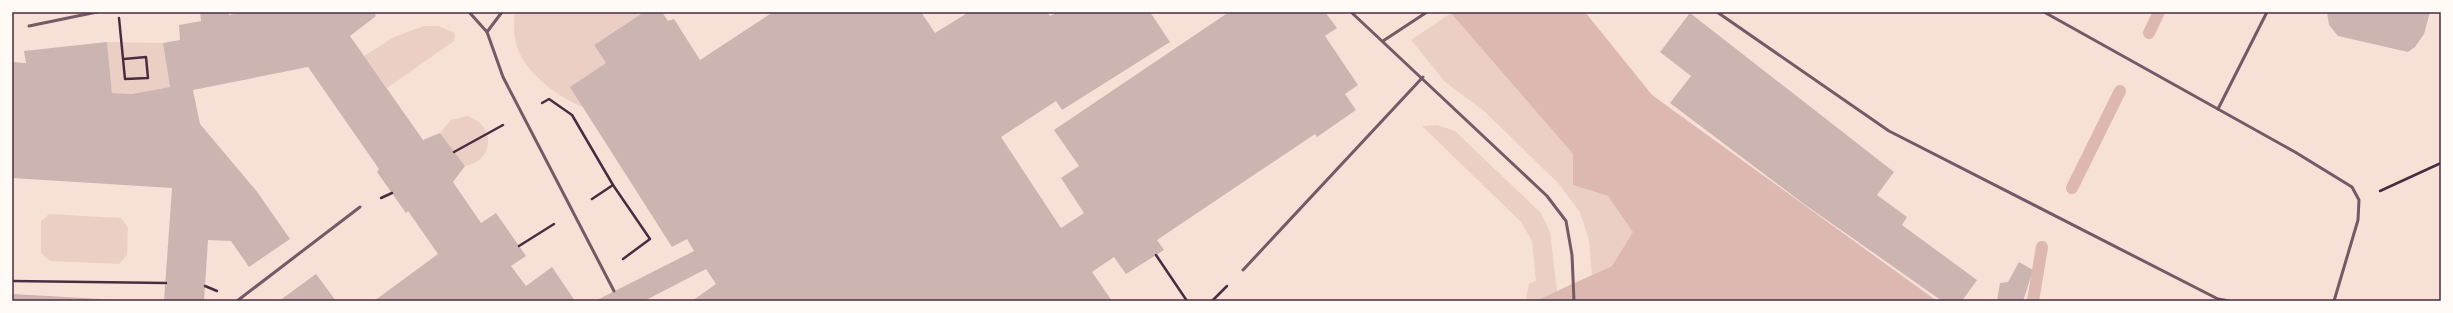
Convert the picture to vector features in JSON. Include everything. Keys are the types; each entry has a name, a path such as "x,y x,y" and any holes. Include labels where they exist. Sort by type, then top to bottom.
{"lane":[{"path":"29,26 97,12"},
{"path":"469,12 487,32 503,77 614,291"},
{"path":"487,32 502,12"},
{"path":"1351,12 1423,77 1547,196 1566,222 1572,255 1574,301"},
{"path":"1383,41 1427,12"},
{"path":"1717,12 1889,131 2218,299 2229,301"},
{"path":"2044,12 2218,109 2352,187 2359,200 2358,220 2334,301"},
{"path":"2218,109 2267,12"},
{"path":"1243,270 1423,77"},
{"path":"237,301 360,207"}],"path":[{"path":"118,12 125,79 148,78 146,57 124,59"},
{"path":"454,152 549,100 572,115 614,185"},
{"path":"2359,200 2441,163"},
{"path":"1156,255 1187,301"},
{"path":"12,281 166,283"}],"shaded area":[{"path":"516,12 644,12 594,45 606,63 584,108 548,87 528,66 520,54 515,41 514,15"},
{"path":"1450,12 1585,12 1652,95 1937,301 1535,301 1612,266 1633,232 1608,196 1573,185 1573,154"},
{"path":"1451,13 1573,154 1573,185 1608,196 1634,232 1612,266 1592,275 1589,240 1580,212 1558,183 1484,111 1445,82 1411,40"},
{"path":"424,26 438,26 455,33 454,41 387,88 364,56 394,37"},
{"path":"107,42 163,43 170,87 132,94 112,93"},
{"path":"467,116 476,120 483,126 487,134 488,142 482,157 475,163 465,166 440,133 451,120"},
{"path":"1437,125 1455,131 1541,213 1550,232 1557,291 1535,301 1526,301 1529,283 1536,281 1532,241 1521,222 1422,126"},
{"path":"49,214 121,218 128,228 127,255 119,264 50,261 41,253 41,221"}],"building":[{"path":"200,12 228,12 229,15 244,12 374,12 376,16 350,36 423,140 440,133 465,166 453,182 481,223 496,213 526,256 511,266 526,286 552,267 575,301 374,301 438,254 408,211 406,213 377,172 379,169 308,67 193,90 200,124 258,193 290,239 249,267 231,241 208,240 204,301 164,301 172,188 12,178 12,62 26,63 24,51 107,42 112,93 132,94 170,87 163,43 180,40 179,25 201,21"},
{"path":"644,12 662,12 668,21 674,19 700,60 773,12 921,12 935,33 969,12 1047,12 1050,16 1057,12 1150,12 1170,42 1062,110 1056,101 1001,137 1061,228 1084,213 1061,178 1079,166 1054,130 1229,12 1325,12 1337,28 1325,36 1358,85 1345,94 1356,110 1317,137 1315,134 1157,240 1164,250 1126,274 1114,257 1092,272 1112,301 692,301 716,284 706,269 644,301 595,301 694,251 687,239 672,247 570,87 606,63 594,45"},
{"path":"2327,12 2430,12 2424,34 2415,47 2408,52 2338,36 2329,25"},
{"path":"1690,13 1894,172 1877,195 1907,217 1902,225 1977,280 1962,301 1942,301 1804,204 1670,103 1691,76 1660,52"},
{"path":"2019,262 2033,270 2023,301 1997,301 2000,283 2008,282"},
{"path":"316,274 336,301 279,301"},
{"path":"12,294 119,300 119,301 12,301"}],"waterway":[{"path":"2149,33 2159,12"},
{"path":"2072,188 2120,91"},
{"path":"2033,301 2042,247"}]}
